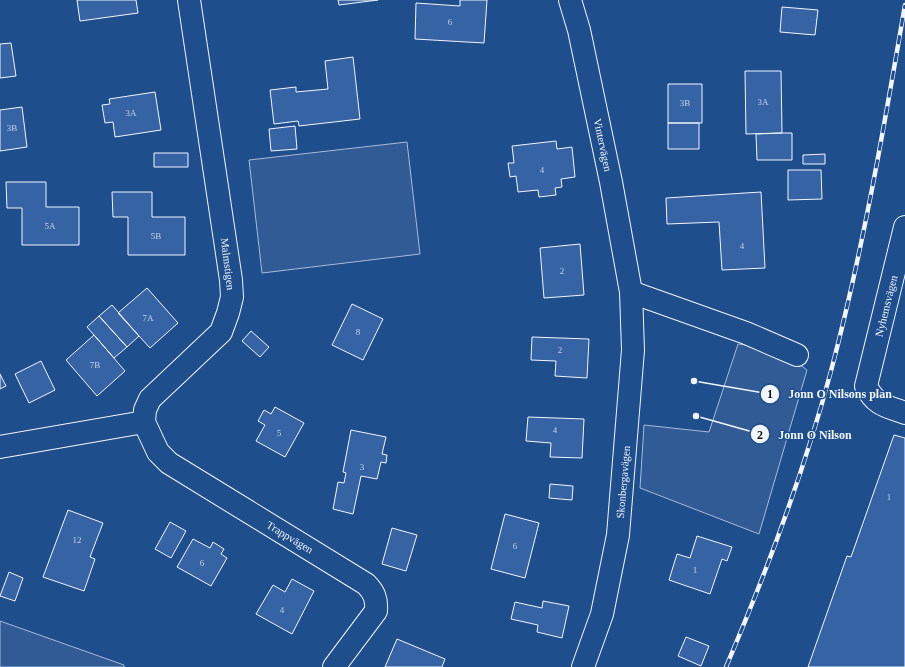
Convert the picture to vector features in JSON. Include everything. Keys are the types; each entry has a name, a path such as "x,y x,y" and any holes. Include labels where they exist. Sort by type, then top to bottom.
{"street":[{"name":"Malmstigen","path":"144,422 145,410 150,399 221,332 232,297 230,272 188,0"},
{"name":"Vintervägen","path":"570,0 580,30 631,292"},
{"name":"Nyhemsvägen","path":"905,227 866,386 871,396 880,404 905,413"},
{"path":"631,292 746,333 797,355"},
{"name":"Skonbergavägen","path":"583,667 602,614 613,568 618,534 633,350 631,292"},
{"path":"0,446 144,422"},
{"name":"Trappvägen","path":"144,422 158,452 169,463 366,584 373,591 377,602 376,611 334,667"}],"shaded area":[{"path":"407,142 420,254 262,273 249,160"},
{"path":"738,344 775,351 791,359 807,370 759,534 640,488 644,425 709,432"},
{"path":"0,621 124,665 124,667 0,667"}],"building":[{"path":"77,0 136,0 138,13 80,21"},
{"path":"338,0 378,0 339,5"},
{"path":"460,0 487,0 484,43 415,39 416,3 460,6"},
{"path":"782,7 818,10 815,35 780,32"},
{"path":"11,43 16,76 0,78 0,44"},
{"path":"353,57 360,119 299,126 298,121 274,124 270,90 296,87 296,92 328,89 325,61"},
{"path":"745,71 781,71 782,133 746,134"},
{"path":"668,84 702,84 702,123 668,123"},
{"path":"155,92 161,130 115,137 113,122 105,123 102,105 110,104 109,99"},
{"path":"22,107 27,147 0,151 0,110"},
{"path":"668,123 699,123 699,149 668,149"},
{"path":"295,126 297,149 271,151 269,129"},
{"path":"792,133 792,160 757,160 756,134"},
{"path":"556,141 557,149 572,147 575,177 561,179 562,187 555,188 556,195 539,197 538,190 518,192 516,176 510,177 508,163 514,163 512,146"},
{"path":"154,153 188,153 188,167 154,167"},
{"path":"825,154 825,164 803,164 803,155"},
{"path":"788,170 821,170 822,199 788,200"},
{"path":"6,182 46,182 46,207 79,207 79,245 22,245 22,208 7,208"},
{"path":"112,192 152,192 152,217 185,217 185,255 128,255 128,217 113,217"},
{"path":"761,192 765,268 722,270 719,222 667,224 666,198"},
{"path":"580,244 584,295 544,298 540,248"},
{"path":"147,288 178,323 150,348 118,313"},
{"path":"352,304 383,319 363,360 332,345"},
{"path":"112,305 139,336 127,347 99,316"},
{"path":"99,316 127,347 114,358 87,327"},
{"path":"251,331 269,347 260,357 242,341"},
{"path":"94,335 125,371 97,396 66,360"},
{"path":"532,337 589,339 587,378 555,376 556,361 531,360"},
{"path":"41,361 55,390 29,403 15,374"},
{"path":"0,374 6,386 0,389"},
{"path":"275,407 304,423 285,457 256,441 265,425 258,421 264,410 271,414"},
{"path":"528,417 584,419 582,458 550,457 551,443 526,441"},
{"path":"351,430 386,437 382,454 387,455 386,463 381,462 377,479 361,476 353,514 333,509 338,482 344,483 346,473 343,472"},
{"path":"894,435 905,438 905,667 808,667 847,556 851,557"},
{"path":"550,484 573,486 572,500 549,498"},
{"path":"68,510 103,523 90,557 95,559 84,591 43,577"},
{"path":"505,514 539,523 525,578 491,569"},
{"path":"170,522 186,531 171,558 155,549"},
{"path":"392,528 417,535 406,571 382,564"},
{"path":"697,536 732,547 727,561 722,559 710,594 669,580 677,554 690,558"},
{"path":"193,539 210,548 213,542 224,549 221,554 227,558 211,586 177,567"},
{"path":"9,572 23,578 15,601 0,596"},
{"path":"292,579 314,591 292,634 256,614 273,585 285,592"},
{"path":"543,601 569,606 562,638 537,632 538,625 511,619 515,602 542,608"},
{"path":"686,637 709,646 701,666 678,656"},
{"path":"397,639 445,659 442,667 385,667"}],"railway":[{"path":"726,667 784,521 809,446 831,371 843,326 863,234 881,143 905,5"}],"place":[{"name":"Jonn O Nilsons plan","path":"694,381"},
{"name":"Jonn O Nilson","path":"696,416"}]}
